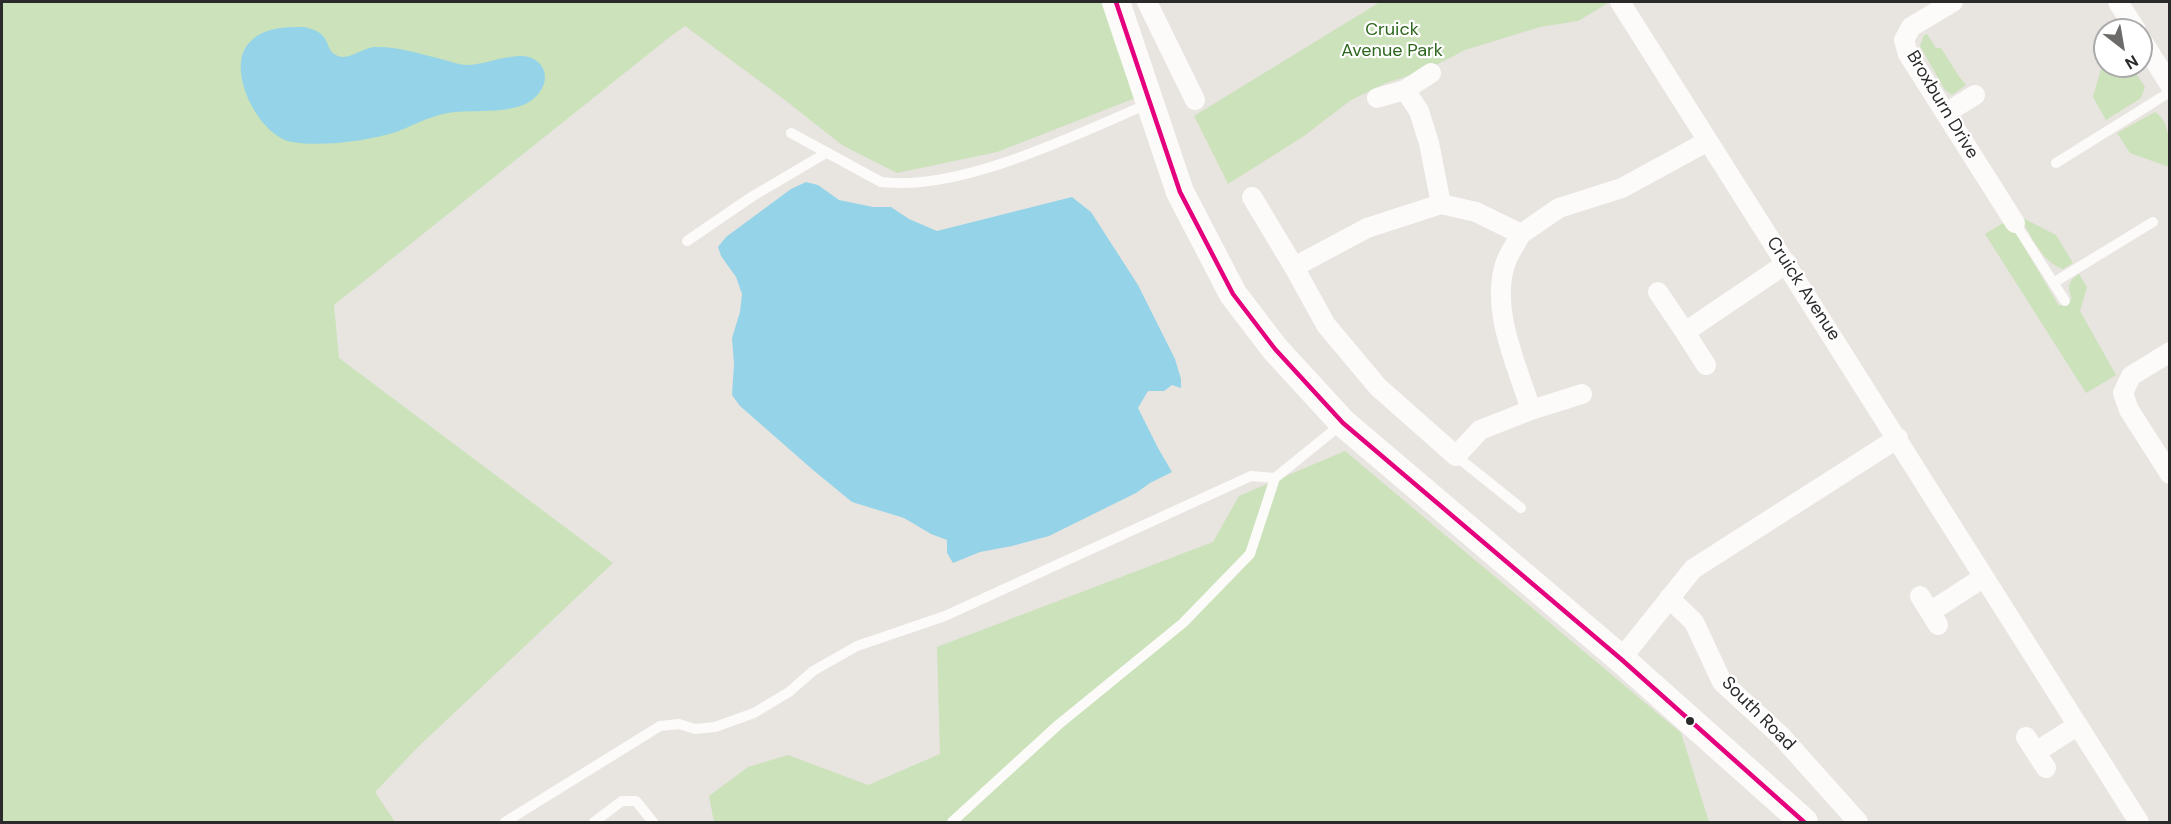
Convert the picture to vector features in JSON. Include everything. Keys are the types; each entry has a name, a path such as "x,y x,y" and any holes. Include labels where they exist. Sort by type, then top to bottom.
{"main road":[{"path":"1116,2 1180,192 1233,294 1275,349 1343,423 1621,658 1804,822"}],"street":[{"path":"1147,2 1195,100"},
{"name":"Cruick Avenue","path":"1620,2 2139,822"},
{"name":"Broxburn Drive","path":"1953,2 1911,27 1904,40 1908,54 2015,223"},
{"path":"2118,2 2128,18"},
{"path":"2153,59 2169,85"},
{"path":"1377,98 1405,90 1431,73"},
{"path":"1405,90 1419,111 1429,143 1441,204"},
{"path":"1946,113 1975,95"},
{"path":"1531,410 1502,315 1501,289 1507,261 1521,234 1559,208 1622,188 1708,141"},
{"path":"1252,197 1326,324 1378,387 1456,456 1480,430 1531,410 1582,394"},
{"path":"1294,267 1367,228 1441,204 1476,212 1521,234"},
{"path":"1684,332 1787,263"},
{"path":"1658,292 1706,365"},
{"path":"2169,352 2131,376 2123,393 2129,410 2169,474"},
{"path":"1621,658 1693,568 1898,438"},
{"path":"1929,611 1984,577"},
{"name":"South Road","path":"1669,598 1694,622 1722,682 1781,736 1858,822"},
{"path":"2036,753 2078,725"}],"lane":[{"path":"2056,163 2169,92"},
{"path":"791,133 881,182 897,184 932,181 986,168 1055,143 1151,103"},
{"path":"687,241 753,196 826,153"},
{"path":"2053,283 2153,222"},
{"path":"2015,223 2065,301"},
{"path":"952,822 1058,725 1183,623 1250,554 1275,478 1343,423"},
{"path":"1456,456 1521,508"},
{"path":"505,822 660,726 679,724 695,729 705,728 754,713 789,692 813,671 857,646 945,615 1251,476 1275,478"},
{"path":"594,822 622,801 636,801 653,822"}],"green space":[{"path":"2,2 1105,2 1138,97 997,152 897,173 842,145 685,26 334,305 339,358 613,563 419,746 375,792 395,822 2,822"},
{"name":"Cruick Avenue Park","path":"1380,2 1608,3 1578,21 1540,27 1465,50 1440,63 1386,83 1351,100 1304,136 1228,184 1194,116"},
{"path":"1927,34 1936,48 1941,48 1966,85 1952,95 1945,90 1920,46 1924,35"},
{"path":"2098,78 2139,78 2145,87 2141,98 2106,120 2093,97"},
{"path":"2155,112 2167,129 2169,167 2130,153 2117,133"},
{"path":"2019,216 2056,235 2073,263 2063,269 2049,260 2037,247"},
{"path":"2003,223 2013,228 2059,306 2072,299 2069,291 2070,285 2079,274 2087,287 2080,311 2116,375 2086,393 1985,234"},
{"path":"1345,451 1681,733 1709,822 714,822 709,796 748,767 788,755 868,785 940,754 937,647 1213,542 1239,496"}],"water":[{"path":"304,27 320,33 332,52 340,57 350,56 374,47 406,50 464,65 514,56 531,58 542,67 545,77 543,87 532,100 513,108 443,114 396,132 372,138 317,144 292,142 279,137 257,115 243,84 241,68 243,54 249,43 261,34 275,29"},
{"path":"806,182 818,185 839,200 873,207 891,207 909,219 937,231 1072,197 1091,212 1138,285 1175,359 1181,379 1181,388 1172,385 1164,391 1148,391 1138,408 1172,472 1136,493 1049,536 980,552 953,563 947,553 947,540 931,534 904,518 852,502 740,406 732,395 734,364 732,338 740,312 742,294 736,277 721,256 718,247 726,237 791,189"}],"transit line":[{"path":"1116,2 1180,192 1233,294 1275,349 1343,423 1621,659 1804,822"}]}
